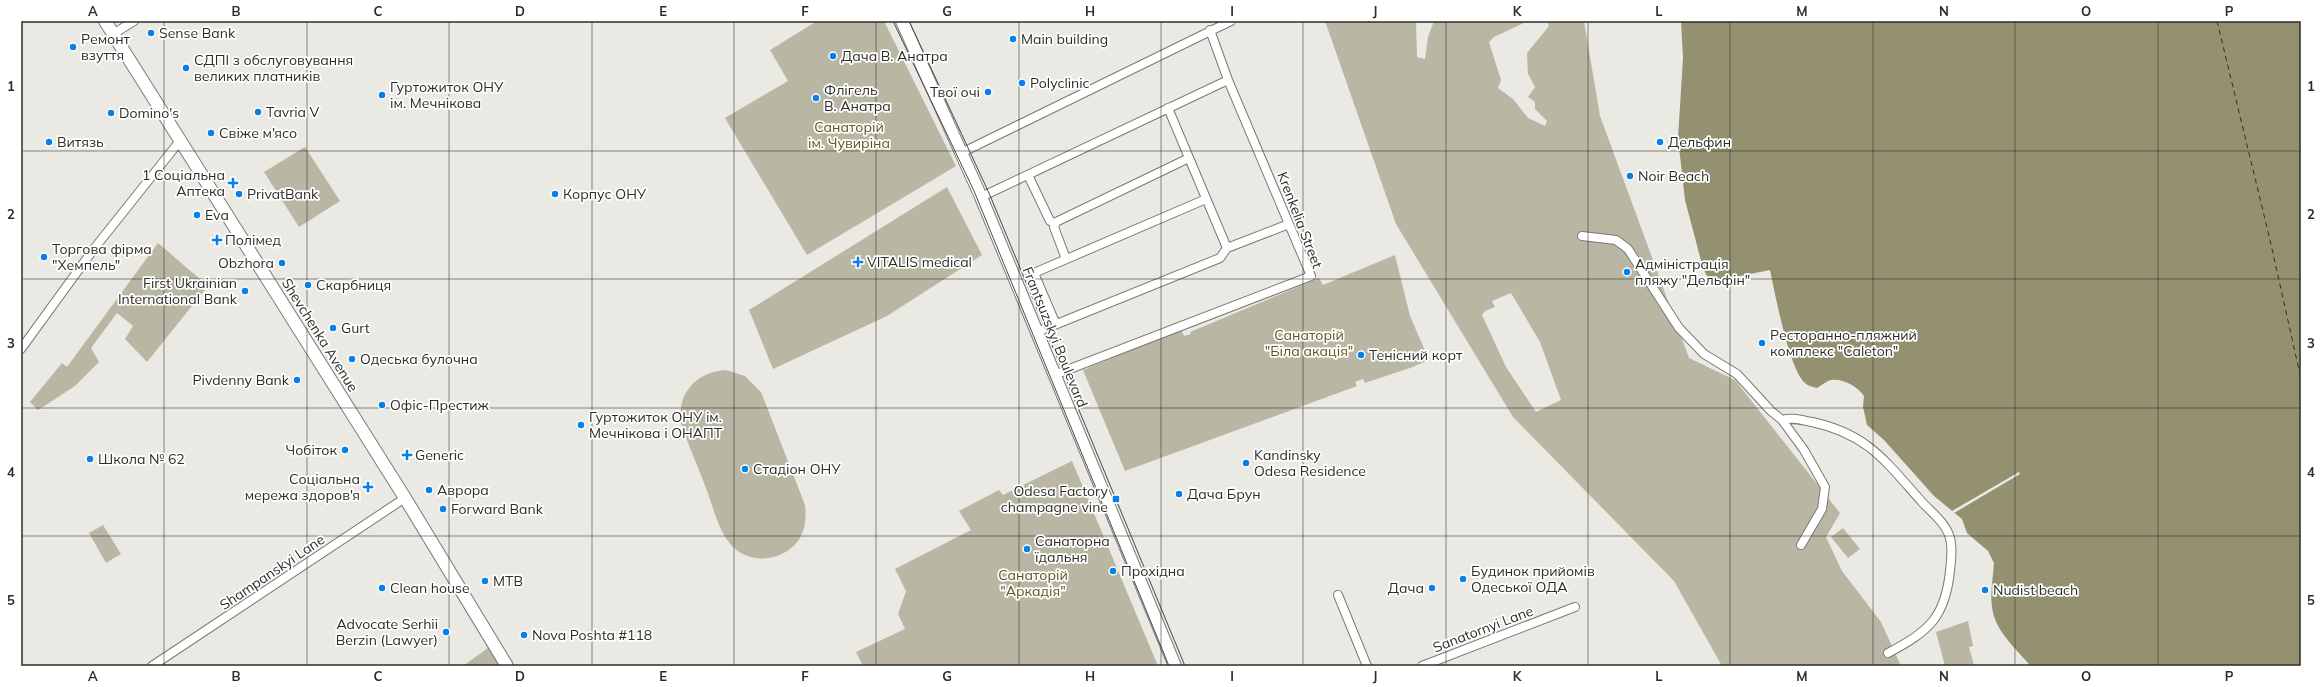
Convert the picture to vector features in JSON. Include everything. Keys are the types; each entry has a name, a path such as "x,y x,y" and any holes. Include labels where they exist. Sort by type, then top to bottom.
{"main road":[{"name":"Shevchenka Avenue","path":"105,21 405,498 507,666"},
{"name":"Frantsuzskyi Boulevard","path":"902,21 981,197 1175,666"}],"street":[{"path":"113,34 134,21"},
{"path":"961,153 1231,21"},
{"name":"Krenkelia Street","path":"1054,375 1311,276 1228,80 1210,30"},
{"path":"981,197 1228,80"},
{"path":"1168,108 1227,248"},
{"path":"21,349 93,250 180,142"},
{"path":"1054,223 1189,158"},
{"path":"1028,175 1050,221 1054,223 1054,227 1066,259"},
{"path":"1051,326 1054,320 1034,273 1206,199"},
{"path":"1037,332 1220,258 1227,248 1289,224"},
{"path":"1582,236 1616,240 1628,249 1679,328 1704,354 1737,374 1771,411 1782,420 1804,450 1825,487 1822,509 1801,546"},
{"path":"1782,420 1790,418 1817,424 1858,438 1885,460 1948,532 1952,554 1942,608 1937,617 1915,638 1888,653"},
{"name":"Shampanskyi Lane","path":"152,666 405,498"},
{"path":"1338,595 1367,666"},
{"name":"Sanatornyi Lane","path":"1422,666 1575,607"}],"green space":[{"name":"Санаторій ім. Чувиріна","path":"817,21 884,21 956,166 807,255 725,118 788,81 770,50"},
{"path":"1325,21 1416,21 1417,57 1425,59 1428,37 1434,21 1528,21 1494,37 1489,42 1501,80 1498,88 1513,99 1528,118 1545,126 1547,121 1535,109 1535,102 1528,97 1535,87 1528,74 1527,53 1549,26 1547,21 1584,21 1600,116 1689,358 1735,380 1840,513 1826,537 1842,571 1881,622 1901,666 1722,666 1674,581 1513,417 1396,224","holes":["1511,293 1540,342 1561,400 1536,412 1506,367 1482,315 1485,311 1495,307 1492,301"]},
{"path":"305,147 340,201 299,227 264,172"},
{"path":"947,187 982,255 887,316 773,369 749,310"},
{"path":"158,243 208,286 147,362 125,339 133,326 117,313 91,348 99,362 75,386 38,410 30,402 62,363 67,367"},
{"name":"Санаторій \"Біла акація\"","path":"1395,255 1410,316 1429,360 1365,383 1363,379 1355,382 1357,386 1125,471 1083,370 1181,329 1184,336 1191,334 1190,332 1319,278 1323,285"},
{"name":"Стадіон ОНУ","path":"726,370 745,376 761,392 805,505 804,530 799,540 790,549 768,558 745,555 732,546 727,540 716,518 681,423 682,402 691,386 698,379 706,375"},
{"name":"Санаторій \"Аркадія\"","path":"1072,461 1158,666 863,666 856,652 905,629 898,614 906,591 895,569 971,530 959,511 999,490 1003,495"},
{"path":"103,525 121,554 106,563 89,533"},
{"path":"1843,528 1860,549 1848,558 1831,537"},
{"path":"1968,621 1973,646 1969,647 1974,665 1945,666 1936,632"},
{"path":"492,645 505,666 463,666"}],"shaded area":[{"path":"1681,21 2301,21 2301,666 2031,666 2001,631 1995,619 1991,598 1994,563 1988,551 1967,533 1962,519 1934,496 1884,440 1867,425 1863,407 1864,396 1858,389 1840,380 1825,382 1817,388 1806,384 1799,375 1793,363 1783,330 1770,270 1710,282 1703,268 1685,200 1678,138 1683,58"}],"pier":[{"path":"2019,472 2020,474 1954,513 1952,511"}],"ferry route":[{"path":"2217,21 2270,240 2301,379"}],"tram line":[{"path":"893,21 974,191 1169,666"},
{"path":"909,21 989,193 1185,666"}],"place":[{"name":"Sense Bank","path":"151,33"},
{"name":"Main building","path":"1013,39"},
{"name":"Ремонт взуття","path":"73,47"},
{"name":"Дача В. Анатра","path":"833,56"},
{"name":"СДПІ з обслуговування великих платників","path":"186,68"},
{"name":"Polyclinic","path":"1022,83"},
{"name":"Твої очі","path":"988,92"},
{"name":"Гуртожиток ОНУ ім. Мечнікова","path":"382,95"},
{"name":"Флігель В. Анатра","path":"816,98"},
{"name":"Tavria V","path":"258,112"},
{"name":"Domino's","path":"111,113"},
{"name":"Свіже м'ясо","path":"211,133"},
{"name":"Витязь","path":"49,142"},
{"name":"Дельфин","path":"1660,142"},
{"name":"Noir Beach","path":"1630,176"},
{"name":"1 Соціальна Аптека","path":"233,183"},
{"name":"PrivatBank","path":"239,194"},
{"name":"Корпус ОНУ","path":"555,194"},
{"name":"Eva","path":"197,215"},
{"name":"Полімед","path":"217,240"},
{"name":"Торгова фірма \"Хемпель\"","path":"44,257"},
{"name":"VITALIS medical","path":"858,262"},
{"name":"Obzhora","path":"282,263"},
{"name":"Адміністрація пляжу \"Дельфін\"","path":"1627,272"},
{"name":"Скарбниця","path":"308,285"},
{"name":"First Ukrainian International Bank","path":"245,291"},
{"name":"Gurt","path":"333,328"},
{"name":"Ресторанно-пляжний комплекс \"Caleton\"","path":"1762,343"},
{"name":"Тенісний корт","path":"1361,355"},
{"name":"Одеська булочна","path":"352,359"},
{"name":"Pivdenny Bank","path":"297,380"},
{"name":"Офіс-Престиж","path":"382,405"},
{"name":"Гуртожиток ОНУ ім. Мечнікова і ОНАПТ","path":"581,425"},
{"name":"Чобіток","path":"345,450"},
{"name":"Generic","path":"407,455"},
{"name":"Школа № 62","path":"90,459"},
{"name":"Kandinsky Odesa Residence","path":"1246,463"},
{"name":"Стадіон ОНУ","path":"745,469"},
{"name":"Соціальна мережа здоров'я","path":"368,487"},
{"name":"Аврора","path":"429,490"},
{"name":"Дача Брун","path":"1179,494"},
{"name":"Odesa Factory champagne vine","path":"1116,499"},
{"name":"Forward Bank","path":"443,509"},
{"name":"Санаторна їдальня","path":"1027,549"},
{"name":"Прохідна","path":"1113,571"},
{"name":"Будинок прийомів Одеської ОДА","path":"1463,579"},
{"name":"МТВ","path":"485,581"},
{"name":"Clean house","path":"382,588"},
{"name":"Дача","path":"1432,588"},
{"name":"Nudist beach","path":"1985,590"},
{"name":"Advocate Serhii Berzin (Lawyer)","path":"446,632"},
{"name":"Nova Poshta #118","path":"524,635"}]}
